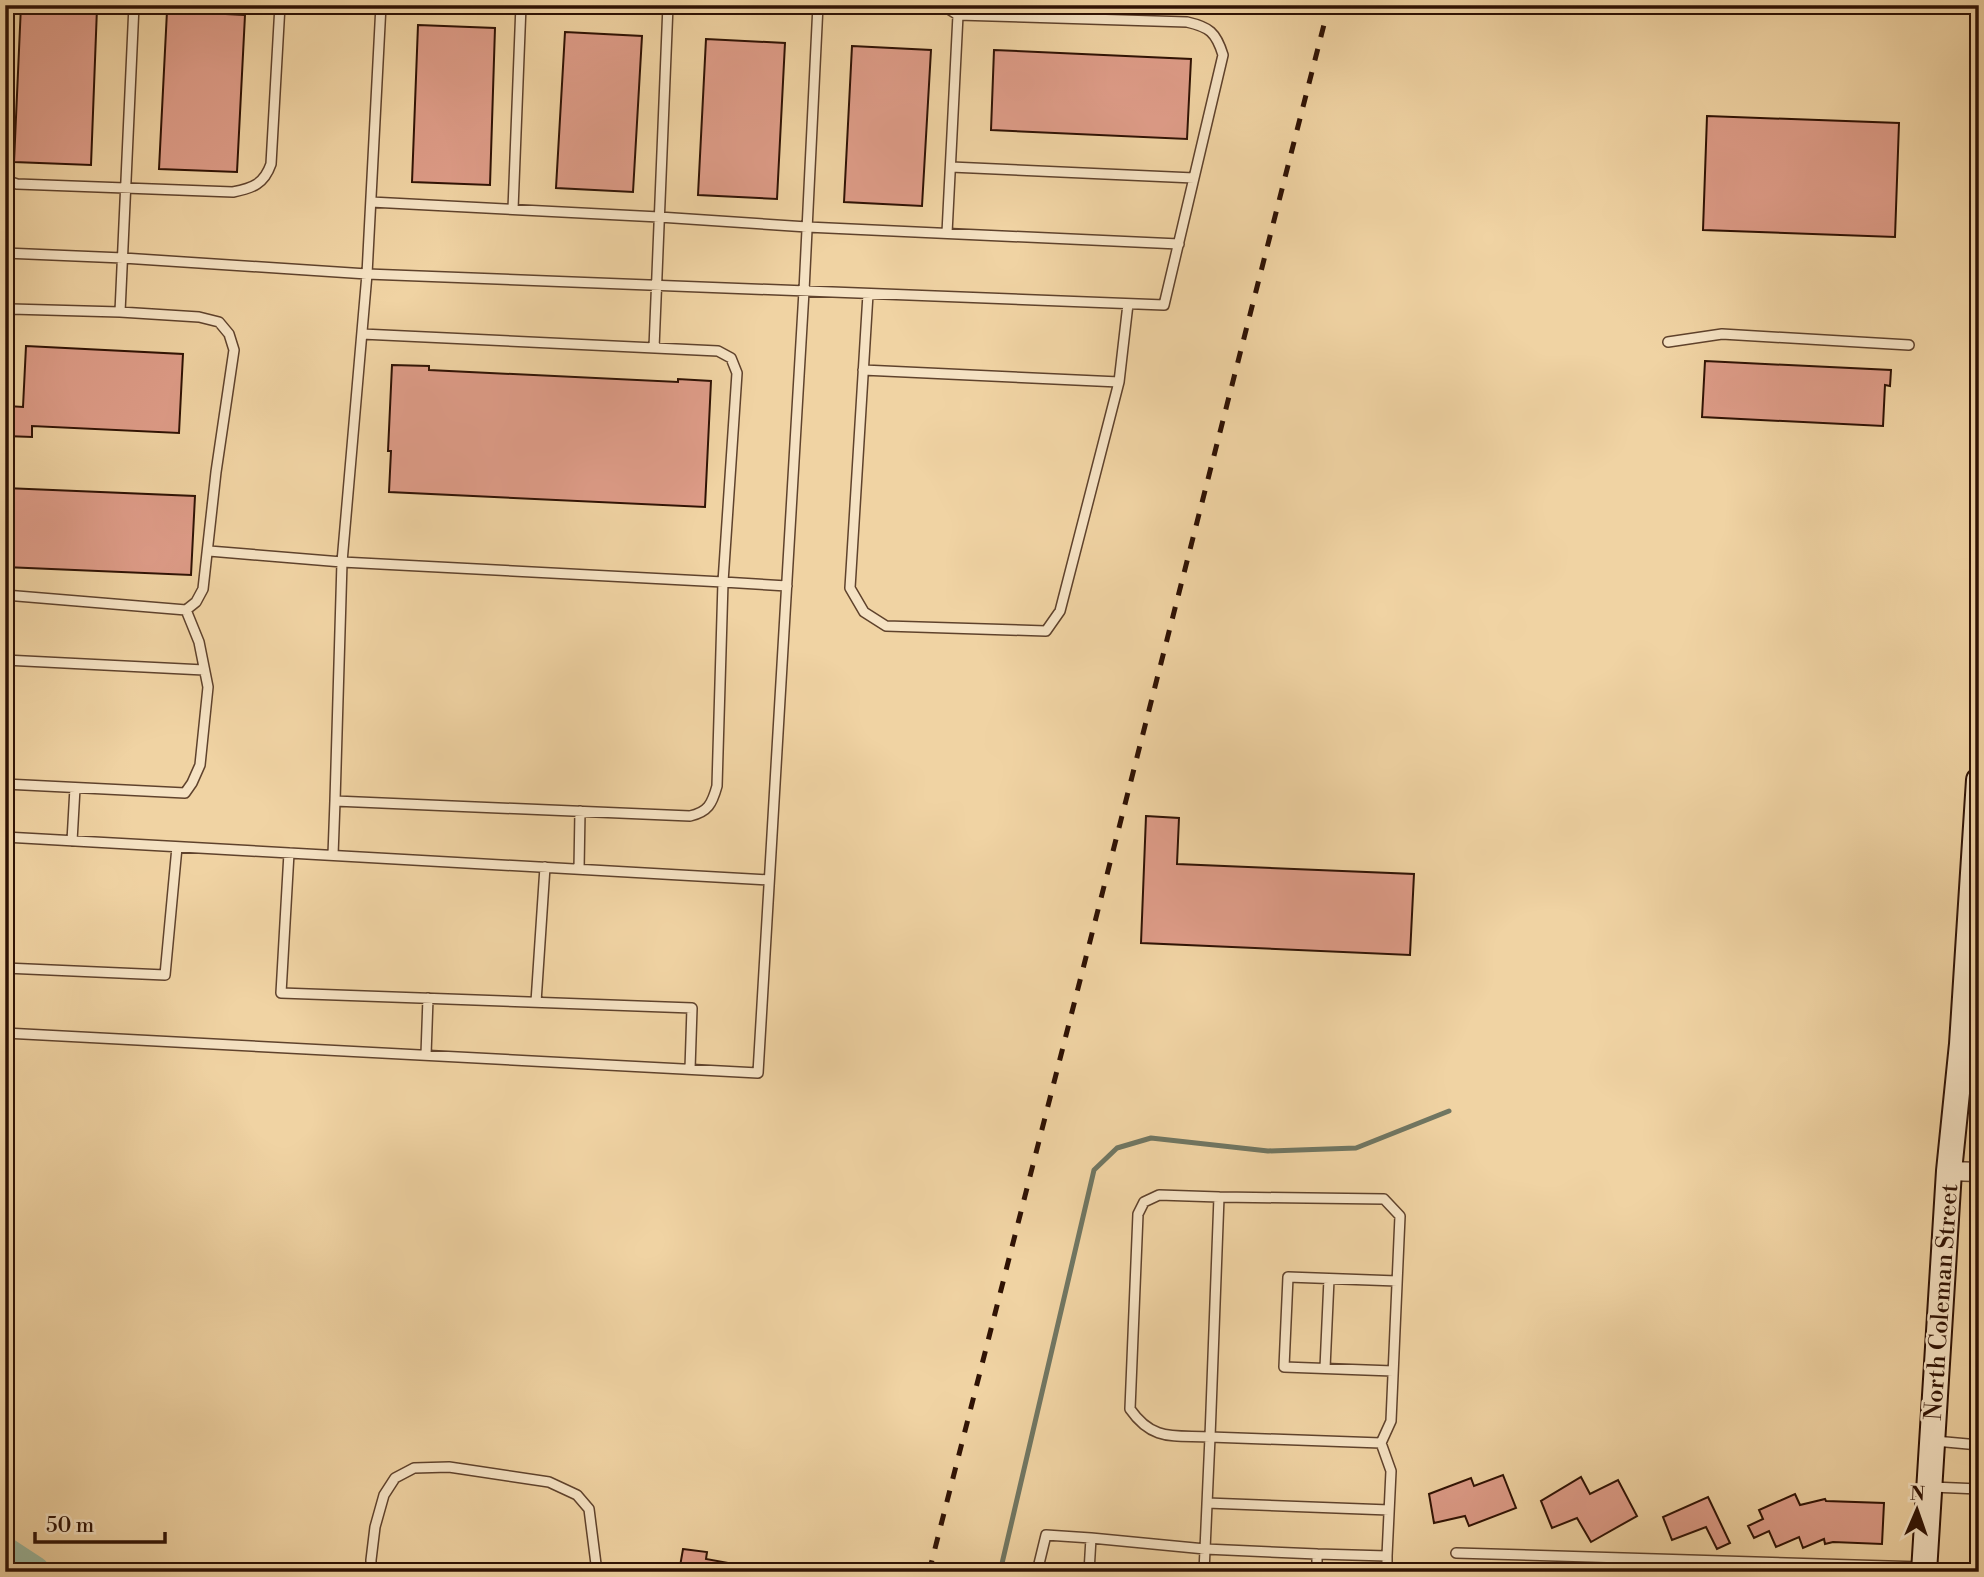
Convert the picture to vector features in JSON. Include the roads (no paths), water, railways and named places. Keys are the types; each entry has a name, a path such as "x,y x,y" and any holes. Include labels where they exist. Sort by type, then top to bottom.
{"street":[{"name":"North Coleman Street","path":"1924,1570 1949,1171 1962,1044 1979,780"},
{"path":"1949,1171 1979,1172"}],"lane":[{"path":"120,312 134,5"},
{"path":"5,180 17,184 233,192 253,188 266,179 271,164 280,5"},
{"path":"333,855 342,562 367,274 381,5"},
{"path":"513,209 521,5"},
{"path":"654,348 668,5"},
{"path":"177,847 165,975 7,968 5,1031 758,1073 818,5"},
{"path":"5,253 367,274 1164,306 1223,55 1218,39 1205,26 1186,22 958,15 942,5"},
{"path":"947,233 958,15"},
{"path":"951,167 1194,178"},
{"path":"371,202 807,227 1179,244"},
{"path":"868,294 850,588 864,612 886,626 1046,631 1060,611 1119,382 1128,304"},
{"path":"5,312 10,309 199,317 219,322 229,334 234,350 216,472 209,551 203,589 196,602 186,610 5,595"},
{"path":"335,801 690,816 705,813 712,803 717,786 723,582 737,373 731,358 718,351 362,334"},
{"path":"1668,342 1722,334 1909,345"},
{"path":"863,370 1119,382"},
{"path":"209,551 342,562 787,586"},
{"path":"5,784 185,793 200,765 208,687 199,642 186,610"},
{"path":"5,660 204,670"},
{"path":"72,841 75,788"},
{"path":"579,869 580,811"},
{"path":"5,837 769,880"},
{"path":"289,853 281,993 692,1008 690,1069"},
{"path":"536,1002 545,867"},
{"path":"426,1055 428,998"},
{"path":"1381,1443 1155,1434 1141,1424 1130,1409 1138,1214 1144,1202 1159,1195 1384,1199 1399,1216 1391,1421 1381,1443 1391,1471 1387,1572"},
{"path":"1204,1572 1219,1197"},
{"path":"1393,1371 1284,1367 1288,1277 1397,1281"},
{"path":"1325,1368 1329,1279"},
{"path":"1932,1440 1979,1445"},
{"path":"371,1572 375,1527 384,1495 395,1478 414,1468 449,1467 549,1482 577,1495 589,1509 597,1572"},
{"path":"1929,1487 1979,1489"},
{"path":"1208,1503 1389,1510"},
{"path":"1037,1572 1046,1535 1205,1549 1387,1556"},
{"path":"1089,1572 1091,1538"},
{"path":"1456,1553 1924,1570"},
{"path":"1317,1554 1317,1572"}],"waterway":[{"path":"1000,1572 1094,1170 1117,1148 1151,1138 1268,1151 1356,1148 1449,1111"},
{"path":"5,1553 34,1572"}],"railway":[{"path":"929,1572 1329,5"}]}
